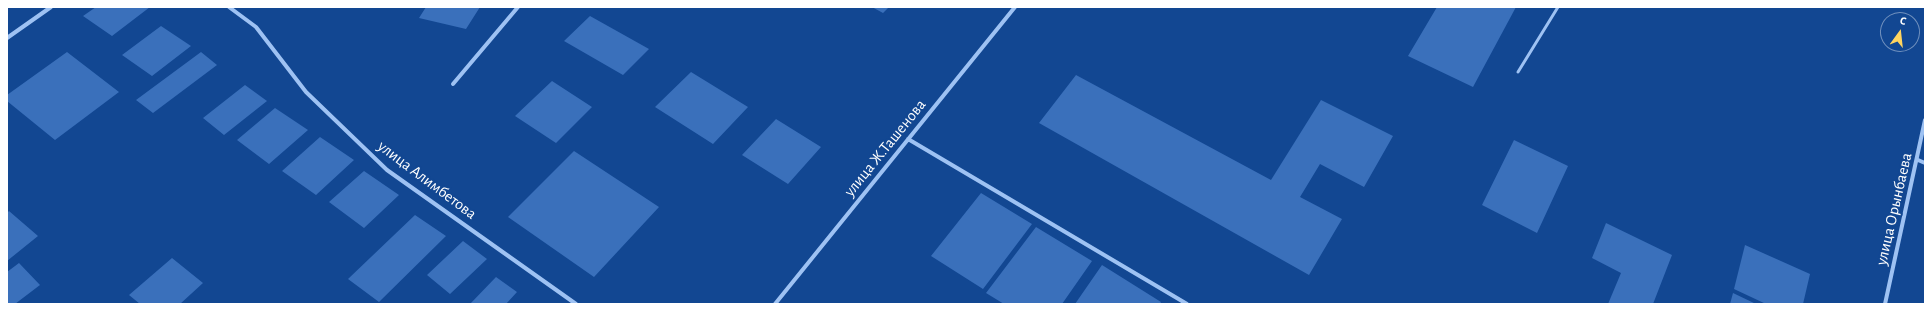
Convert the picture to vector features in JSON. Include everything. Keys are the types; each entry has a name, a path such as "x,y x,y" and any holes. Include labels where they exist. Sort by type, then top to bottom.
{"street":[{"path":"7,38 51,7"},
{"name":"улица Алимбетова","path":"229,7 256,27 306,92 387,170 576,304"},
{"path":"453,84 518,7"},
{"name":"улица Ж.Ташенова","path":"775,304 1015,7"},
{"name":"улица Орынбаева","path":"1885,304 1918,160 1925,120"},
{"path":"908,139 1187,304"},
{"path":"1918,160 1925,163"}],"lane":[{"path":"1518,72 1558,7"}],"building":[{"path":"96,7 150,7 112,36 83,16"},
{"path":"426,7 480,7 466,29 419,18"},
{"path":"872,7 889,7 883,13"},
{"path":"1437,7 1516,7 1473,87 1408,56"},
{"path":"590,16 649,49 623,75 564,41"},
{"path":"161,26 191,46 152,76 122,55"},
{"path":"67,52 119,92 55,140 7,101 7,95"},
{"path":"201,52 217,65 153,113 136,100"},
{"path":"691,72 748,107 713,144 655,107"},
{"path":"1076,75 1271,180 1321,100 1393,136 1364,187 1320,164 1300,197 1342,219 1309,275 1039,123"},
{"path":"552,81 592,107 556,143 515,116"},
{"path":"245,85 267,101 224,135 203,118"},
{"path":"275,108 308,130 269,164 237,140"},
{"path":"776,119 821,147 788,184 742,155"},
{"path":"320,137 354,160 316,195 282,171"},
{"path":"1514,140 1568,166 1537,233 1482,205"},
{"path":"574,151 659,207 594,277 508,217"},
{"path":"364,171 399,195 364,228 329,202"},
{"path":"981,193 1032,224 983,289 931,256"},
{"path":"9,211 38,236 7,261 7,213"},
{"path":"415,215 446,236 379,302 348,279"},
{"path":"1606,223 1672,255 1653,304 1608,304 1621,273 1592,258"},
{"path":"1036,227 1092,261 1062,304 1004,304 986,293"},
{"path":"463,241 487,259 450,294 427,275"},
{"path":"1745,245 1810,274 1803,304 1766,304 1734,289"},
{"path":"172,258 203,283 180,304 140,304 129,295"},
{"path":"19,263 40,285 15,304 7,304 7,272"},
{"path":"1102,265 1161,302 1160,304 1075,304"},
{"path":"496,277 517,292 506,304 470,304"},
{"path":"1733,293 1756,304 1730,304"}]}
